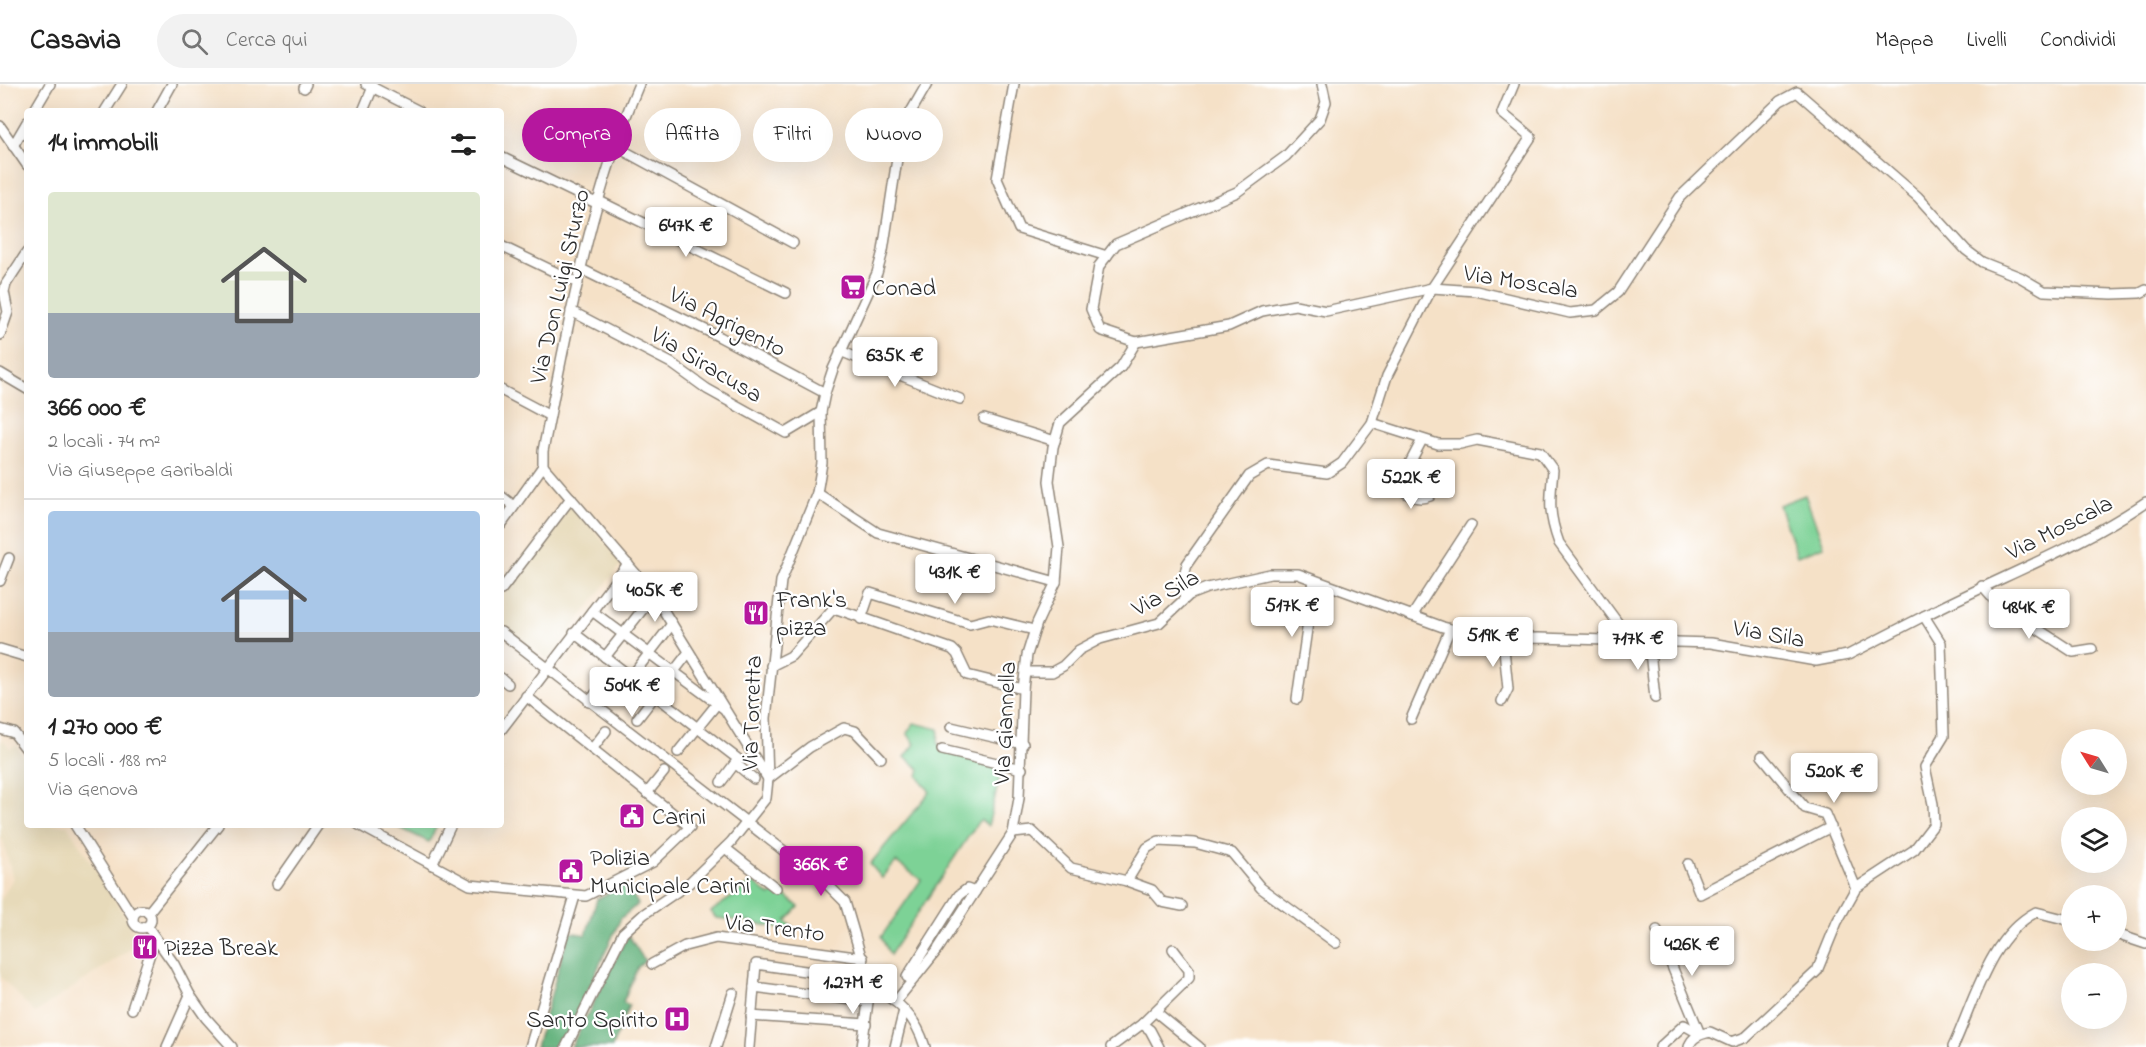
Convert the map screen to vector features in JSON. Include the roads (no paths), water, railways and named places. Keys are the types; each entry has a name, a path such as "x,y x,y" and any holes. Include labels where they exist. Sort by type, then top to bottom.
{"street":[{"path":"36,108 50,84"},
{"path":"107,108 122,84"},
{"path":"159,108 172,84"},
{"name":"Via Don Luigi Sturzo","path":"630,108 639,84"},
{"name":"Via Torretta","path":"566,1047 623,933 644,914 688,884 725,848 766,798 768,779 766,717 781,581 817,493 822,463 821,412 825,393 840,351 877,273 884,243 900,139 905,122 927,84"},
{"path":"1014,84 997,180 1019,229 1107,256"},
{"name":"Via Moscala","path":"1322,84 1326,102 1320,119 1286,156 1237,192 1116,244 1099,266 1091,309 1100,330 1136,342 1229,326 1262,311 1294,305 1326,311 1432,288 1476,291 1570,313 1596,310 1618,292 1680,197 1780,101 1797,92 1918,197 1966,250 1982,262 2020,277 2044,291 2112,294 2140,293 2146,290"},
{"path":"1185,598 1182,586 1187,564 1249,476 1268,465 1327,473 1342,463 1372,423 1387,376 1432,288 1531,137 1502,113 1514,84"},
{"path":"364,108 369,86 413,108"},
{"path":"0,126 24,161"},
{"path":"13,146 24,127"},
{"path":"632,155 793,243"},
{"path":"504,158 786,293"},
{"name":"Via Don Luigi Sturzo","path":"543,466 550,416 571,311 597,202 610,162"},
{"path":"504,247 578,284"},
{"path":"0,335 8,312 4,292 6,284 24,257"},
{"name":"Via Agrigento","path":"581,269 720,337 825,393"},
{"name":"Via Siracusa","path":"571,311 671,363 707,389 786,433 821,412"},
{"name":"Via Giannella","path":"897,1000 938,949 1012,833 1022,769 1025,672 1035,630 1056,582 1059,547 1049,481 1054,441 1060,423 1121,367 1136,342"},
{"path":"840,351 960,399"},
{"path":"0,373 24,387"},
{"path":"504,392 550,416"},
{"path":"984,419 1054,441"},
{"path":"1372,423 1438,444 1460,444 1477,440 1540,452 1553,470 1549,499 1552,524 1559,543 1631,641"},
{"path":"1411,460 1428,469 1439,479 1439,484 1430,496 1419,498 1407,494 1399,486 1411,460 1422,440"},
{"path":"504,521 543,466 654,595 719,706 768,779 810,747 844,728 855,731 881,758"},
{"path":"817,493 878,533 1056,582"},
{"path":"504,498 514,506"},
{"path":"504,580 571,498"},
{"name":"Via Moscala","path":"1924,616 1982,586 2042,562 2112,525 2146,502"},
{"path":"1412,616 1471,525"},
{"path":"0,581 9,558"},
{"path":"504,726 628,564"},
{"name":"Via Sila","path":"1025,672 1052,672 1063,666 1079,650 1100,639 1160,623 1185,598 1207,588 1270,574 1298,574 1450,629 1491,639 1711,643 1816,661 1848,655 1924,616"},
{"path":"1297,699 1314,580"},
{"path":"1982,586 1996,602 2073,652 2092,649"},
{"path":"861,619 870,593 970,624 989,620 1035,630"},
{"path":"605,657 654,595"},
{"path":"771,666 791,656 832,610 837,609 952,649 967,675 1023,689"},
{"path":"592,611 719,706"},
{"path":"1689,1047 1690,1042 1700,1034 1710,1032 1732,1042 1746,1037 1817,970 1836,922 1856,888 1914,850 1934,824 1925,767 1944,736 1941,643 1924,616"},
{"path":"631,677 672,624"},
{"path":"1411,719 1450,629"},
{"path":"574,633 738,759 736,762 740,769 754,780"},
{"path":"504,637 828,885 845,902 869,983 862,1047"},
{"path":"1502,701 1508,689 1503,639"},
{"path":"1649,642 1655,698"},
{"path":"0,649 24,656"},
{"path":"637,719 689,652"},
{"path":"590,702 617,666"},
{"path":"364,828 470,885 575,896 595,894 653,862 690,827 526,696"},
{"path":"678,752 719,706"},
{"path":"951,727 1023,744"},
{"path":"0,729 14,733 24,746"},
{"path":"592,749 606,731"},
{"path":"942,750 1022,769"},
{"path":"1762,756 1805,808 1825,814 1856,888"},
{"path":"721,782 736,762"},
{"path":"647,793 663,772"},
{"path":"1688,864 1700,894 1831,827"},
{"path":"77,828 137,926 147,926"},
{"path":"148,913 216,828"},
{"path":"277,884 316,828"},
{"path":"432,865 450,828"},
{"path":"1012,833 1032,831 1071,868 1127,881 1152,890 1162,902 1182,906"},
{"path":"1127,881 1147,848 1159,841 1195,843 1232,853 1261,888 1336,943"},
{"path":"725,848 776,888"},
{"path":"907,977 959,895 967,889 975,892"},
{"path":"530,1047 575,896"},
{"path":"132,915 138,911 148,913"},
{"path":"1953,1047 1995,951 2036,912 2061,918"},
{"path":"147,926 150,918 148,913"},
{"path":"147,926 174,964 190,995 206,1018 232,1047"},
{"path":"1657,930 1700,1034"},
{"path":"132,1009 155,938"},
{"name":"Via Trento","path":"652,964 685,946 716,938 863,958"},
{"path":"2127,938 2146,944"},
{"path":"1111,1047 1156,1012 1191,974 1173,949"},
{"path":"749,1047 756,964 869,983 897,1000 921,1034 926,1047"},
{"path":"754,987 868,1002"},
{"path":"723,1047 716,1047 733,993"},
{"path":"167,1047 190,995"},
{"path":"895,1047 904,1010"},
{"path":"1156,1012 1199,1047"},
{"path":"751,1016 866,1024"},
{"path":"1142,1024 1150,1029 1159,1047"},
{"path":"1660,1047 1684,1025 1700,1034"},
{"path":"918,1047 921,1034"}],"place":[{"name":"Conad","path":"853,287"},
{"name":"Frank's pizza","path":"756,613"},
{"name":"Carini","path":"632,816"},
{"name":"Polizia Municipale Carini","path":"571,871"},
{"name":"Pizza Break","path":"145,947"},
{"name":"Santo Spirito","path":"677,1019"}]}
